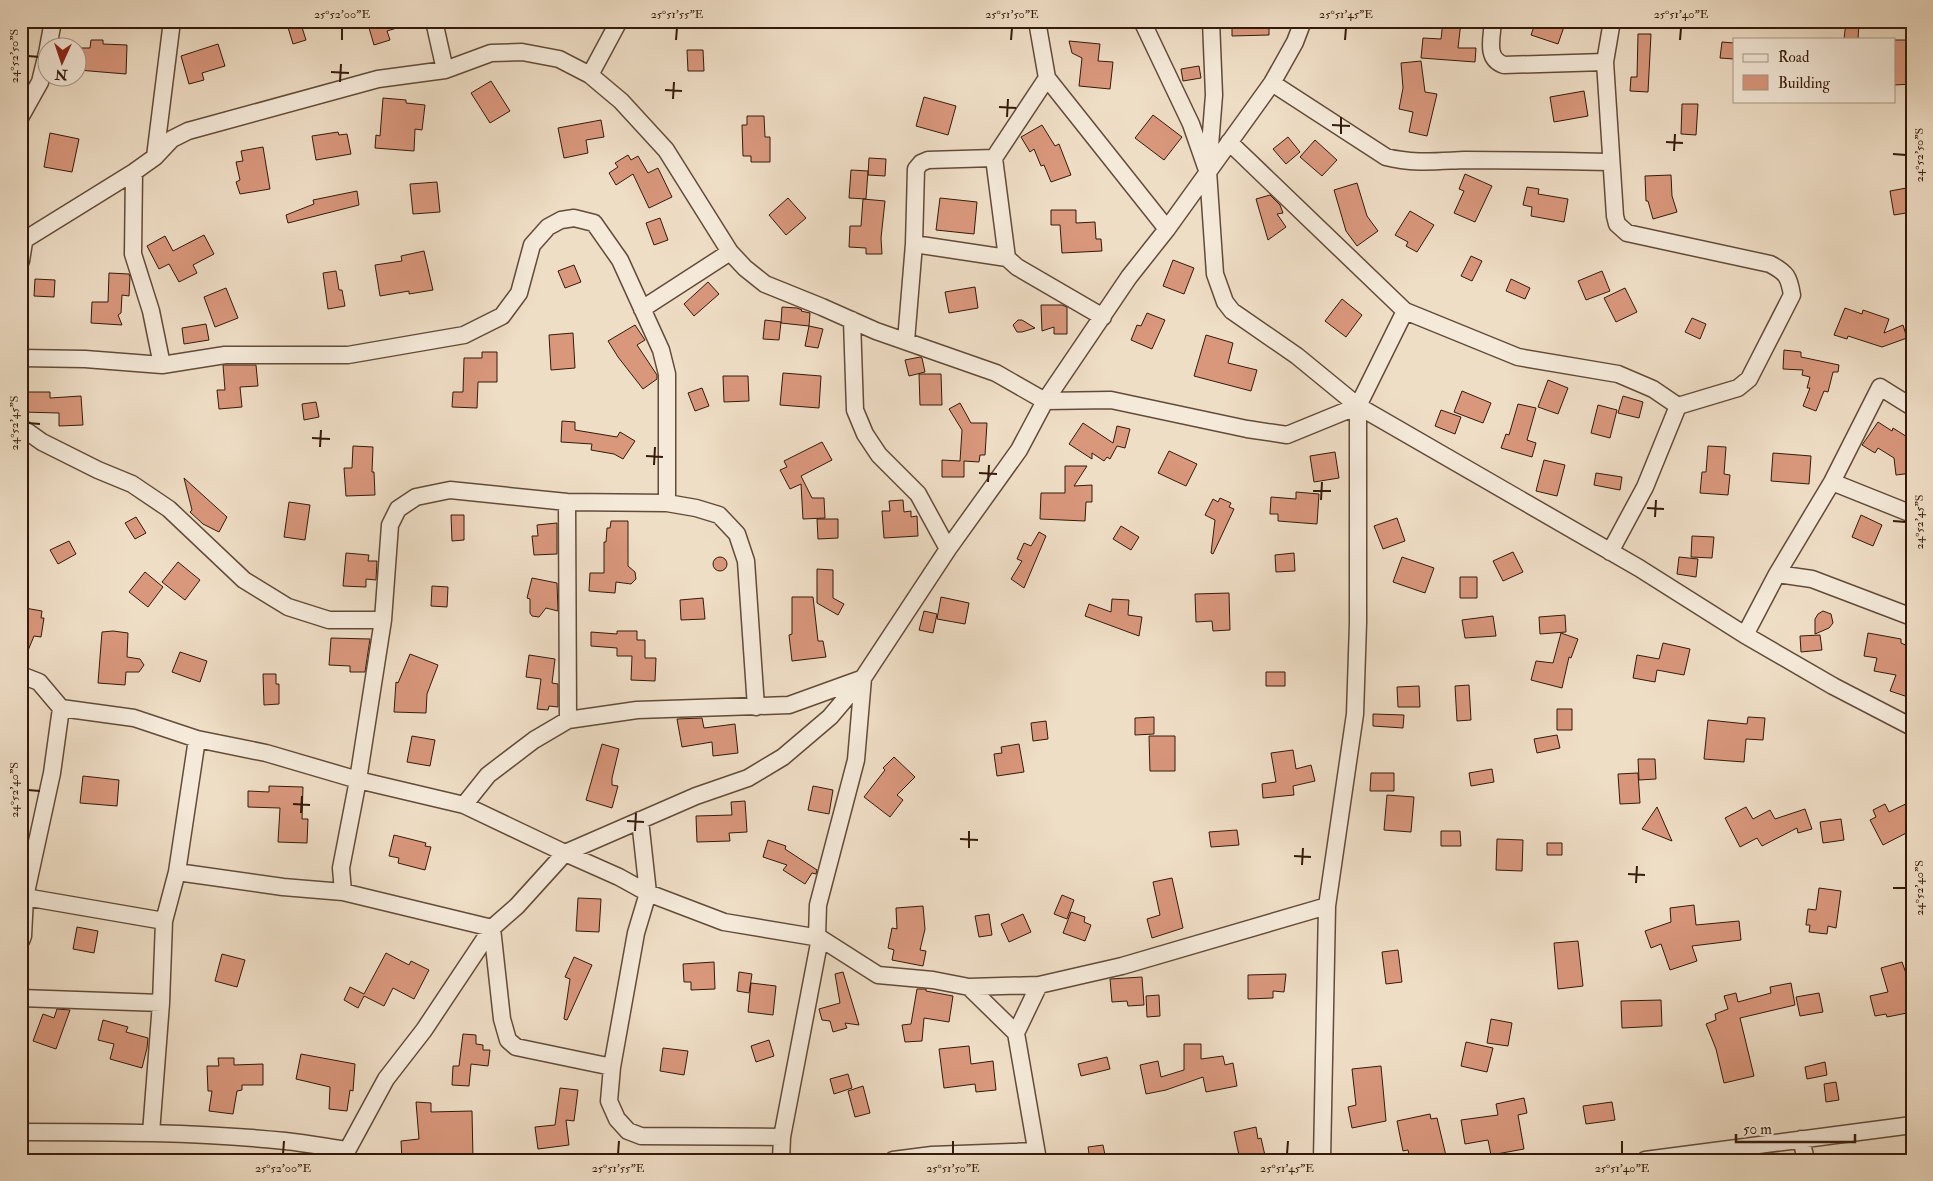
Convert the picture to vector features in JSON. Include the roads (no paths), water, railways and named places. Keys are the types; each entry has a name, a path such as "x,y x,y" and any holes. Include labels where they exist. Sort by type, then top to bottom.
{"street":[{"path":"50,38 53,21"},
{"path":"155,157 172,21"},
{"path":"434,21 446,70"},
{"path":"590,75 619,21"},
{"path":"1037,21 1047,78 1167,228"},
{"path":"1142,21 1191,124 1208,171"},
{"path":"1211,21 1214,95 1208,171 1215,274 1225,302 1232,311 1297,356 1358,406 1639,568 1745,635 1833,686 1912,727"},
{"path":"21,1132 151,1133 287,1141 344,1155 386,1079 424,1030 492,928 517,906 564,853 696,796 748,778 783,757 830,717 863,678 948,549 1019,450 1045,401 1129,277 1167,228 1272,83 1295,42 1303,21"},
{"path":"1492,21 1492,58 1504,65 1606,62"},
{"path":"1612,21 1606,62 1611,162 1617,224 1627,233 1770,264 1783,271 1790,280 1792,295 1749,379 1738,388 1678,406"},
{"path":"21,261 22,242 134,172 155,157 172,139 188,131 378,79 446,70 491,53 522,52 559,59 590,75 621,101 666,150 730,252 745,268 765,284 906,341 996,373 1045,401 1111,400 1247,429 1287,435 1358,406"},
{"path":"1007,258 994,158 1047,78"},
{"path":"1272,83 1380,153 1402,161 1416,163 1465,160 1611,162"},
{"path":"21,116 38,86"},
{"path":"1229,142 1405,311 1518,356 1618,374 1653,389 1678,406"},
{"path":"906,341 914,244 916,169 921,163 928,160 994,158"},
{"path":"134,172 134,254 151,311 162,365"},
{"path":"21,358 85,358 162,365 226,355 348,355 464,335 502,316 518,293 532,245 548,227 561,220 574,218 594,223 620,260 661,350 667,374 667,502"},
{"path":"914,244 1007,258 1017,267 1103,317"},
{"path":"642,309 730,252"},
{"path":"1322,1160 1327,906 1355,714 1358,623 1358,406 1405,311"},
{"path":"852,320 855,410 865,434 879,455 918,494 948,549"},
{"path":"1745,635 1777,574 1832,482 1880,387 1912,407"},
{"path":"1610,552 1645,487 1678,406"},
{"path":"21,427 42,442 98,470 132,484 168,509 244,580 288,607 329,620 383,620"},
{"path":"1832,482 1912,514"},
{"path":"343,892 342,868 383,620 390,525 398,509 416,496 450,490 567,502 667,502 719,515 737,534 746,561 756,707"},
{"path":"567,502 568,720"},
{"path":"1777,574 1812,579 1912,617"},
{"path":"21,675 40,682 60,708 52,774 25,898 21,941"},
{"path":"863,678 856,760 818,906 816,936 878,975 970,987 1039,986 1122,966 1327,906"},
{"path":"464,805 488,776 534,740 568,720 637,710 789,705 863,678"},
{"path":"60,708 134,718 197,739 266,753 358,780 464,805 619,877 648,893 724,922 820,938"},
{"path":"151,1133 161,1003 164,921 177,872 197,739"},
{"path":"640,820 648,893 636,933 612,1067 609,1101 617,1119 628,1130 642,1136 782,1137"},
{"path":"177,872 283,887 343,892 492,928"},
{"path":"25,898 164,921"},
{"path":"492,928 502,1019 508,1040 516,1047 612,1067"},
{"path":"781,1160 782,1137 820,938"},
{"path":"893,1160 932,1155 1036,1155 1016,1033 1039,986"},
{"path":"970,987 1016,1033"},
{"path":"21,998 161,1003"},
{"path":"1645,1160 1709,1156 1801,1139 1912,1125"},
{"path":"1801,1139 1806,1160"}]}
